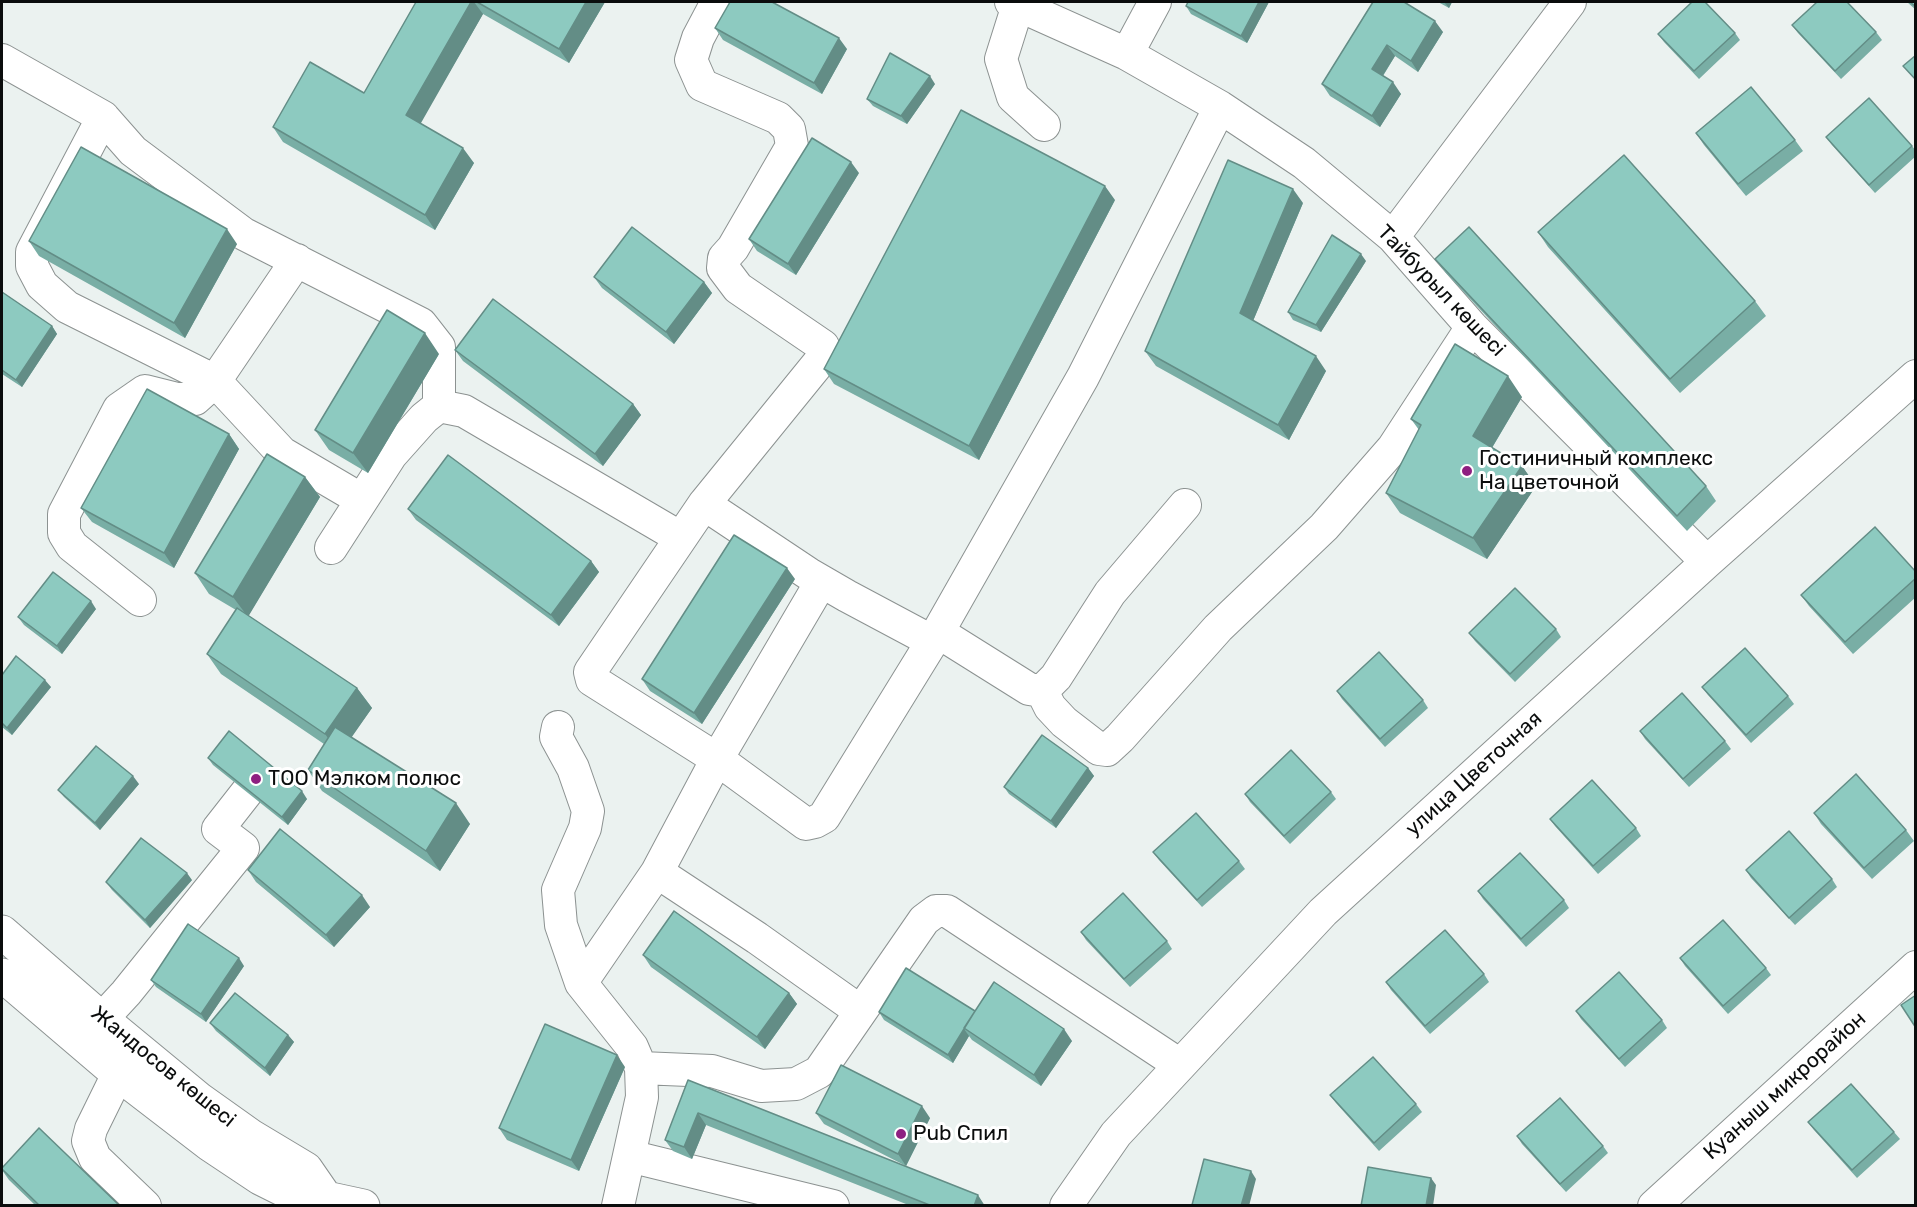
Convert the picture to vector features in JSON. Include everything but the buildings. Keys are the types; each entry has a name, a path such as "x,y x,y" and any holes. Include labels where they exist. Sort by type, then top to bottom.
{"main road":[{"name":"Жандосов көшесі","path":"2,932 102,1019 208,1105 251,1137 306,1169 322,1202"},
{"name":"Жандосов көшесі","path":"2,975 118,1074 209,1144 260,1178 296,1196 322,1202 363,1206"},
{"path":"260,1178 274,1192 276,1206"}],"street":[{"path":"717,2 698,38 691,60 702,85 778,118 789,129 792,146 757,208 724,258 723,268 738,288 823,346 825,355 704,504 590,672 590,676 592,680 717,759 806,824 824,817 938,632 1083,377 1220,107"},
{"path":"1127,54 1155,2"},
{"path":"1393,237 1570,2"},
{"path":"1014,4 1001,59 1013,97 1044,125"},
{"name":"Тайбурыл көшесі","path":"1014,4 1127,54 1220,107 1304,163 1393,237 1472,327 1707,562"},
{"path":"2,60 103,117 133,151 244,234 421,324 440,347 438,406 391,455 331,548"},
{"path":"103,117 33,252 32,266 42,285 67,307 215,381 282,453 362,500"},
{"path":"141,600 72,546 64,532 64,514 119,409 145,391 177,399 195,399 215,381 297,260"},
{"path":"938,632 1029,689 1042,692 1050,707 1064,722 1099,749 1107,750 1218,628 1324,527 1393,448 1472,327"},
{"name":"улица Цветочная","path":"1066,1206 1116,1134 1323,912 1707,562 1916,376"},
{"path":"438,406 464,411 681,538"},
{"path":"704,504 821,582 922,636 929,637 938,632"},
{"path":"1042,692 1056,677 1110,593 1185,505"},
{"path":"580,983 657,872 717,759 821,582"},
{"path":"558,727 555,737 573,768 588,811 585,828 558,890 561,925 580,983 632,1047 641,1068 642,1097 618,1206"},
{"path":"102,1019 126,993 243,848 218,829 247,792"},
{"path":"657,872 757,938 860,1011"},
{"path":"641,1068 712,1071 761,1086 796,1084 819,1072 924,920 936,911 947,910 1180,1065"},
{"name":"Куаныш микрорайон","path":"1654,1206 1916,967"},
{"path":"118,1074 91,1129 88,1141 95,1158 145,1206"},
{"path":"629,1156 833,1206"}],"place":[{"name":"Гостиничный комплекс На цветочной","path":"1467,471"},
{"name":"ТОО Мэлком полюс","path":"256,779"},
{"name":"Pub Спил","path":"901,1134"}]}
